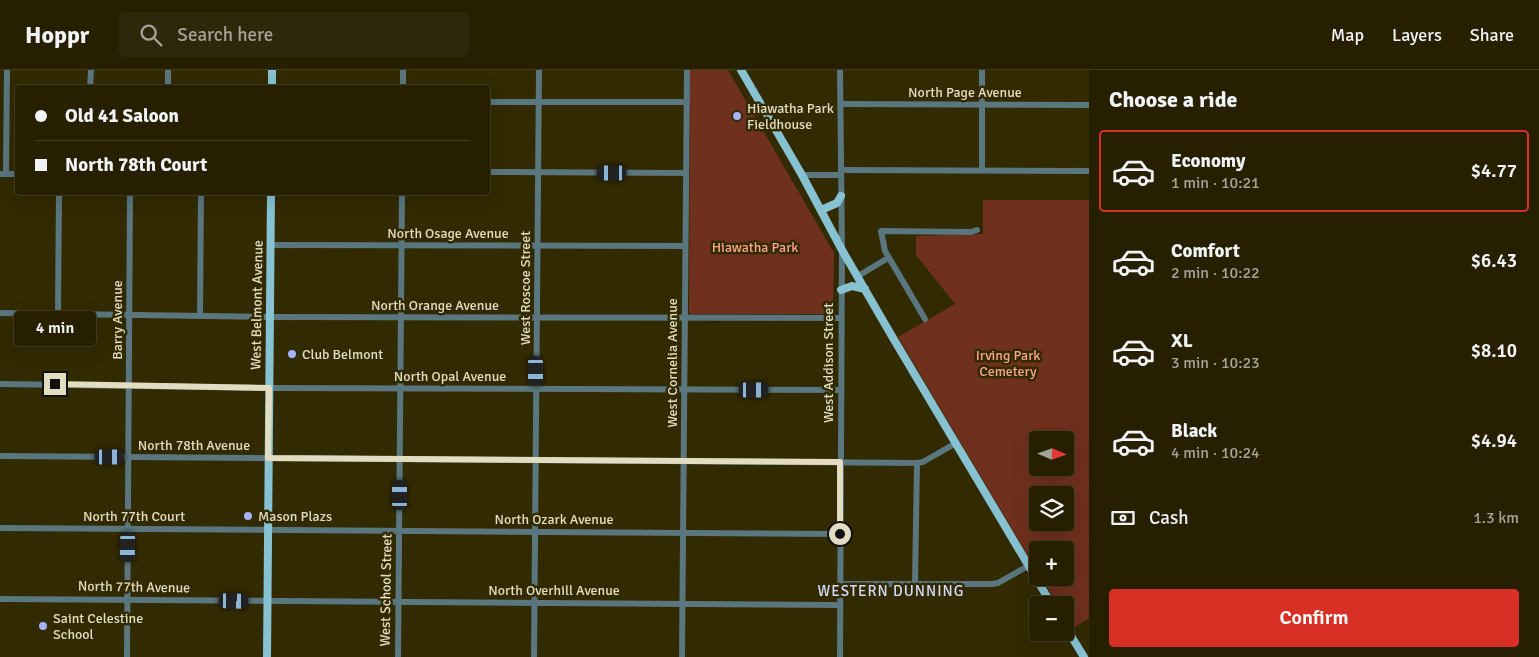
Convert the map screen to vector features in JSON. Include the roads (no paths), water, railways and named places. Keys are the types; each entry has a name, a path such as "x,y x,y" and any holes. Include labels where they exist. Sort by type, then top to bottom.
{"main road":[{"path":"272,70 272,85"},
{"path":"741,70 802,175 842,250 1046,596"},
{"name":"West Belmont Avenue","path":"267,657 271,195"},
{"path":"821,210 837,203 841,196"},
{"path":"841,290 852,286 865,289"},
{"path":"1074,641 1084,657"}],"street":[{"path":"3,174 7,70"},
{"path":"90,70 90,85"},
{"path":"168,70 168,85"},
{"path":"403,70 403,85"},
{"name":"West Roscoe Street","path":"534,657 539,70"},
{"name":"West Cornelia Avenue","path":"682,657 687,70"},
{"name":"West Addison Street","path":"840,70 842,250 840,657"},
{"path":"982,70 982,170"},
{"path":"490,102 687,102"},
{"name":"North Page Avenue","path":"841,104 1089,105"},
{"path":"802,175 841,172 982,170 1089,171"},
{"path":"490,172 686,173"},
{"path":"58,314 59,195"},
{"name":"Barry Avenue","path":"126,657 130,195"},
{"path":"200,316 201,195"},
{"name":"West School Street","path":"398,657 402,195"},
{"path":"925,319 885,252 881,231 971,232 976,230"},
{"name":"North Osage Avenue","path":"270,245 686,246"},
{"path":"858,276 888,258"},
{"name":"North Orange Avenue","path":"0,313 200,316 841,318"},
{"name":"North Opal Avenue","path":"0,384 269,388 841,390"},
{"path":"915,584 916,463 923,462 956,443"},
{"name":"North 78th Avenue","path":"0,456 916,463"},
{"name":"North 77th Court","path":"0,528 268,529"},
{"name":"North Ozark Avenue","path":"268,529 840,534"},
{"path":"840,584 998,583 1028,566"},
{"name":"North 77th Avenue","path":"0,599 267,601"},
{"name":"North Overhill Avenue","path":"267,601 840,605"}],"place":[{"name":"Hiawatha Park Fieldhouse","path":"737,116"},
{"name":"Club Belmont","path":"292,354"},
{"name":"Mason Plazs","path":"248,516"},
{"name":"Saint Celestine School","path":"43,626"}],"district":[{"name":"WESTERN DUNNING","path":"891,591"}],"park label":[{"name":"Hiawatha Park","path":"755,247"},
{"name":"Irving Park Cemetery","path":"1008,364"}]}
